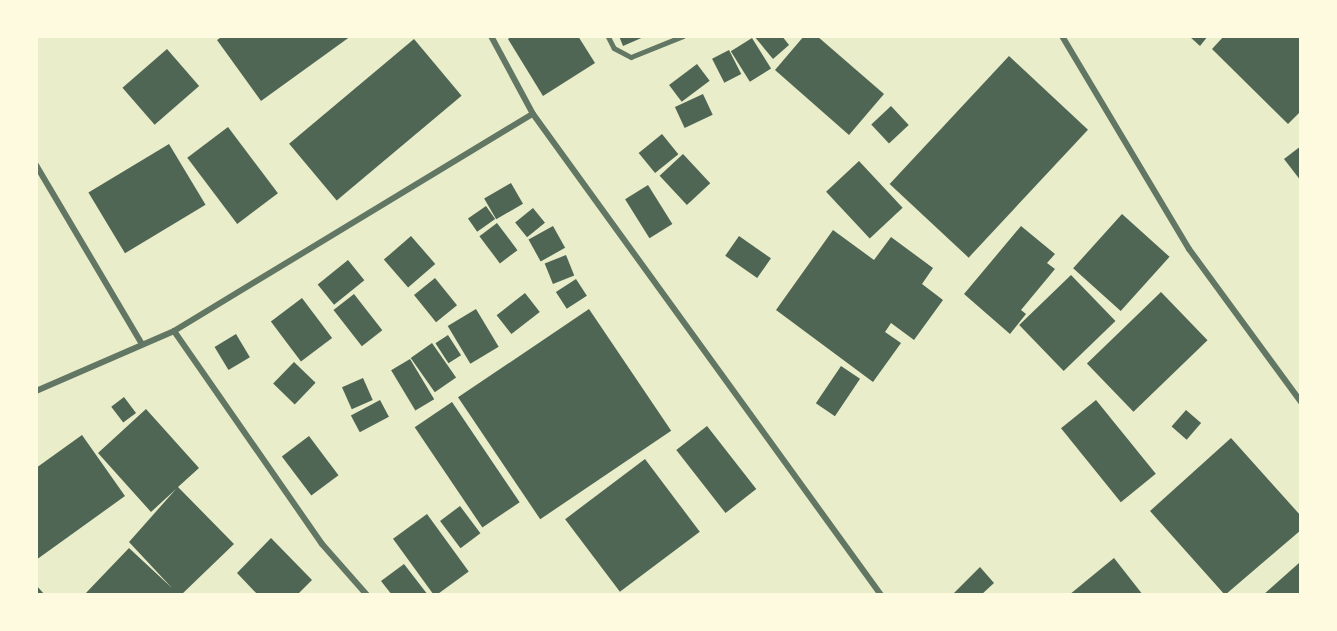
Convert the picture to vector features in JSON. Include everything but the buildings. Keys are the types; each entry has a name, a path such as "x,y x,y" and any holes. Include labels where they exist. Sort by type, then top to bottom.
{"street":[{"path":"491,36 533,114 881,595"},
{"path":"1062,36 1189,249 1301,402"},
{"path":"36,391 174,331 533,114"},
{"path":"36,165 142,344"},
{"path":"174,331 322,544 367,595"}],"lane":[{"path":"608,36 614,48 631,57 683,36"}]}
